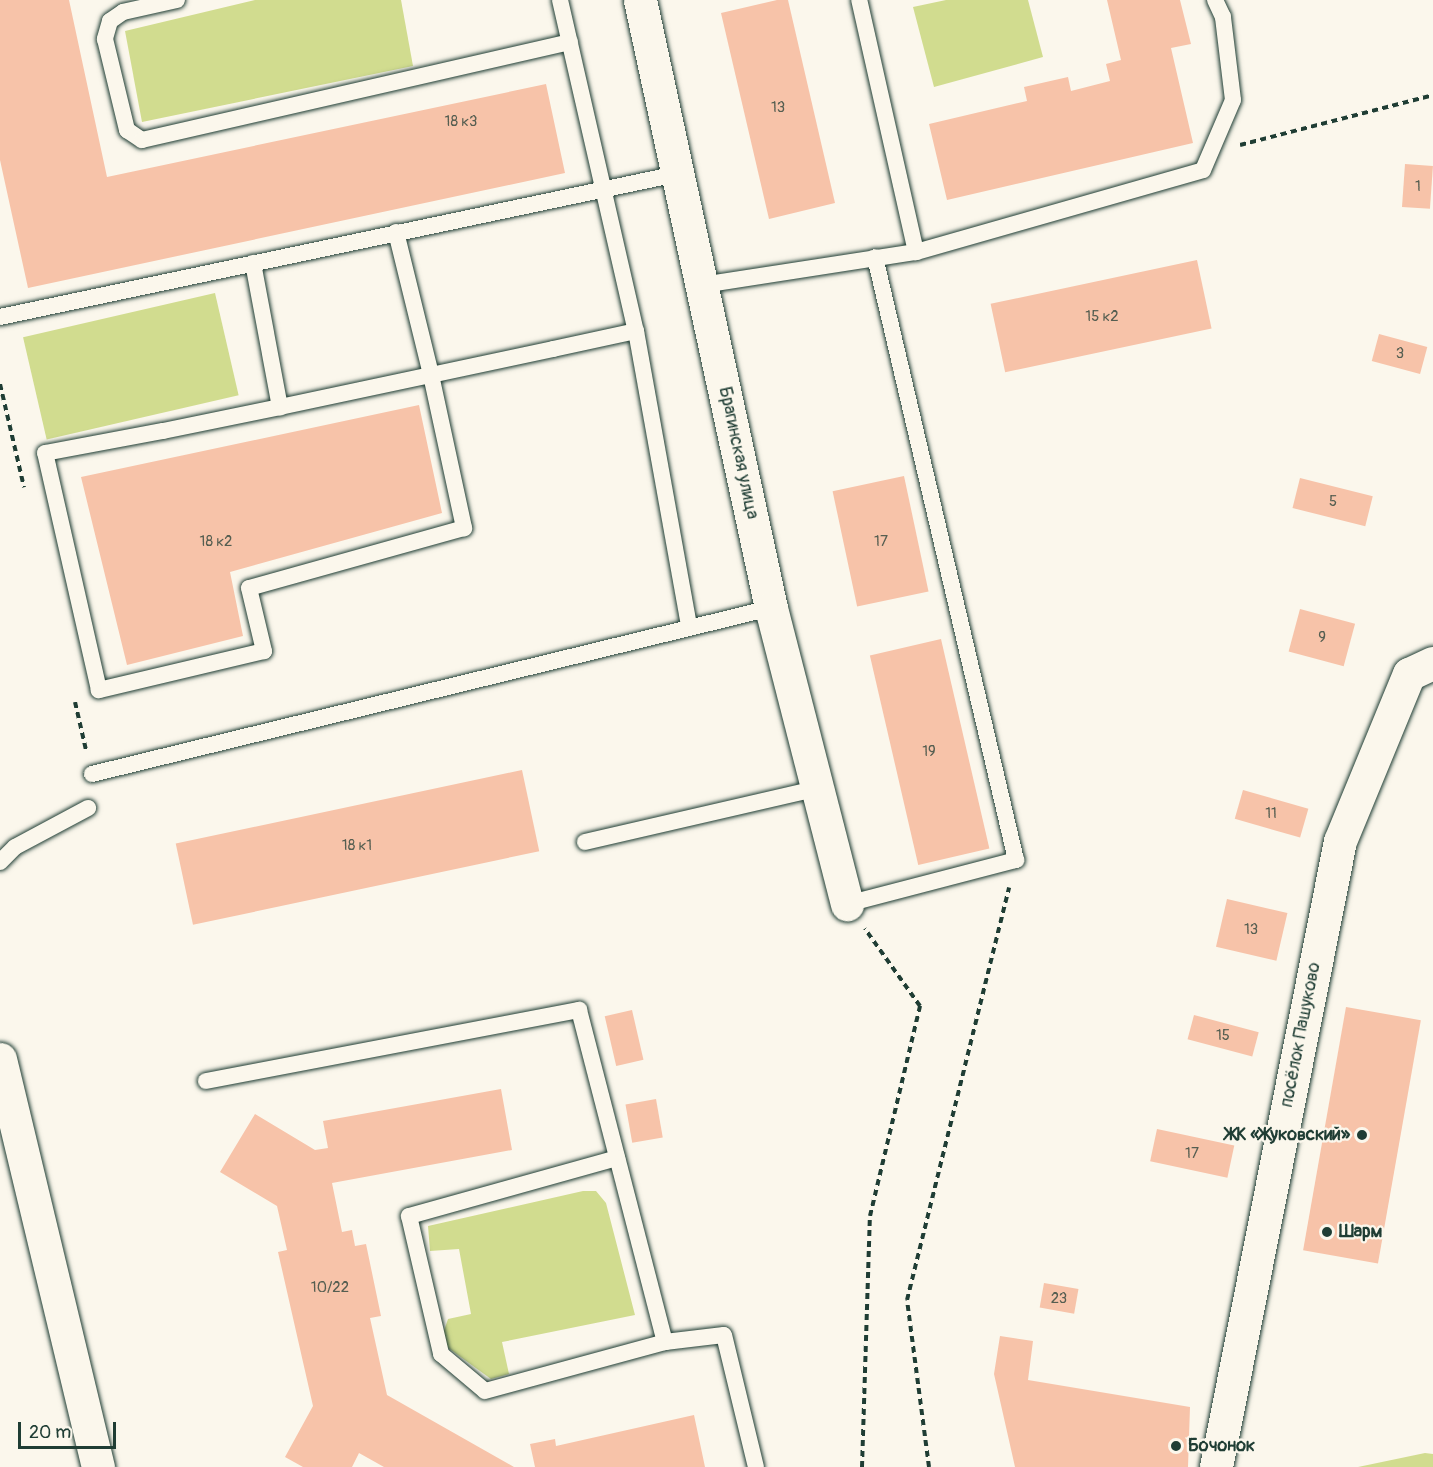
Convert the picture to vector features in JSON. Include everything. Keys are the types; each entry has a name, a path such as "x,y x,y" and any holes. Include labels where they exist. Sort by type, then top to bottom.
{"street":[{"name":"Брагинская улица","path":"640,0 771,608 847,904"},
{"name":"посёлок Пашуково","path":"1216,1467 1340,841 1409,674 1433,663"},
{"path":"0,1059 98,1467"}],"lane":[{"path":"177,0 123,12 110,21 105,39 127,130 142,140 570,42"},
{"path":"560,0 636,332 689,626"},
{"path":"859,0 916,252"},
{"path":"702,285 916,252 1203,170 1233,100 1223,17 1215,0"},
{"path":"0,316 677,174"},
{"path":"396,232 431,375 464,528 249,588 264,651 99,690 45,453 280,407 431,375 636,332"},
{"path":"847,904 1016,860 875,257"},
{"path":"253,263 280,407"},
{"path":"92,774 689,626 771,608"},
{"path":"585,842 818,788"},
{"path":"0,862 15,847 88,808"},
{"path":"206,1081 579,1010 665,1342"},
{"path":"617,1158 409,1216 441,1354 485,1391 665,1342 724,1335 756,1467"}],"path":[{"path":"1210,153 1433,95"},
{"path":"929,1467 907,1300 1016,860"},
{"path":"847,904 920,1006 870,1216 862,1467"}],"green space":[{"path":"255,0 401,0 413,66 142,122 125,31"},
{"path":"946,0 1028,0 1043,57 934,87 913,7"},
{"path":"215,293 239,395 47,440 23,337"},
{"path":"583,1191 596,1191 606,1203 635,1315 502,1342 509,1374 491,1379 440,1342 448,1319 471,1314 459,1249 430,1251 428,1226"},
{"path":"1425,1453 1433,1454 1433,1467 1358,1467"}],"building":[{"path":"0,0 69,0 107,177 546,84 565,173 28,288 0,160"},
{"path":"777,0 788,0 835,203 769,219 721,13"},
{"path":"1107,0 1180,0 1191,44 1171,48 1193,143 947,200 929,124 1027,101 1024,87 1068,77 1071,91 1110,81 1106,64 1121,60"},
{"path":"1405,164 1433,166 1430,209 1402,207"},
{"path":"1197,260 1212,328 1005,372 991,304"},
{"path":"1379,334 1427,347 1420,374 1372,361"},
{"path":"419,405 442,513 230,572 243,636 127,665 81,477"},
{"path":"904,476 929,591 857,607 833,491"},
{"path":"1300,478 1373,496 1365,526 1293,508"},
{"path":"1300,609 1355,624 1344,666 1289,652"},
{"path":"941,639 989,848 918,865 870,655"},
{"path":"522,770 539,851 193,925 176,844"},
{"path":"1243,790 1308,809 1300,838 1235,819"},
{"path":"1227,899 1287,913 1276,961 1216,947"},
{"name":"ЖК «Жуковский»","path":"1346,1007 1421,1020 1378,1263 1303,1250"},
{"path":"632,1010 643,1060 616,1066 605,1016"},
{"path":"1194,1015 1259,1032 1252,1056 1188,1039"},
{"path":"501,1089 512,1150 332,1183 342,1232 352,1230 355,1246 366,1244 381,1316 370,1318 387,1395 514,1467 384,1467 359,1453 352,1467 303,1467 285,1457 313,1406 278,1252 287,1250 277,1206 220,1172 255,1114 315,1150 328,1148 323,1121"},
{"path":"656,1099 663,1137 632,1143 625,1104"},
{"path":"1157,1129 1234,1145 1227,1178 1150,1161"},
{"path":"1044,1283 1078,1289 1074,1314 1040,1308"},
{"path":"1000,1336 1033,1341 1028,1380 1190,1407 1188,1467 1015,1467 994,1374"},
{"path":"694,1415 705,1467 535,1467 530,1444 555,1439 556,1446"}],"place":[{"name":"ЖК «Жуковский»","path":"1362,1135"},
{"name":"Шарм","path":"1327,1232"},
{"name":"Бочонок","path":"1176,1446"}]}
